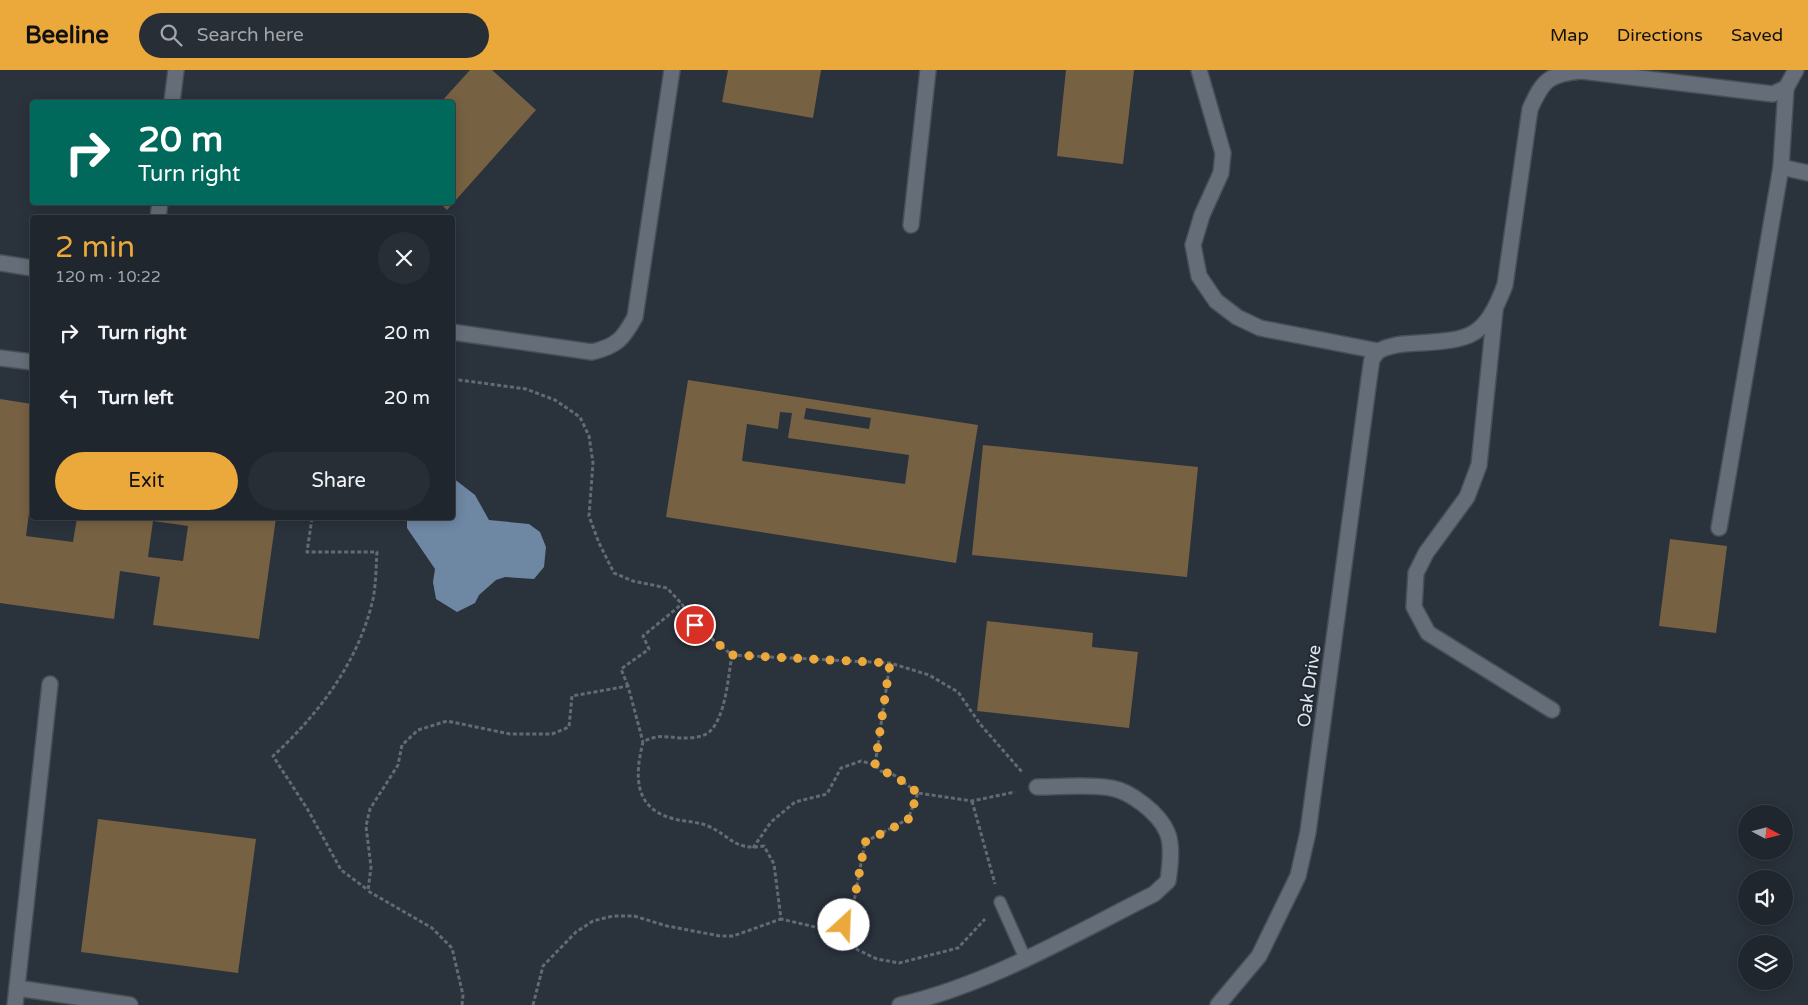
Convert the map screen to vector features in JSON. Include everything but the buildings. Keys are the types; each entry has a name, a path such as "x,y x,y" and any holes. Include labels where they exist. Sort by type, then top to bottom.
{"street":[{"path":"172,100 176,70"},
{"path":"455,332 592,352 610,348 624,337 635,317 672,70"},
{"path":"911,225 928,70"},
{"path":"1199,70 1223,153 1221,174 1202,215 1193,245 1199,276 1216,301 1237,317 1260,328 1378,351 1391,345 1460,338 1479,331 1495,310 1505,285 1530,109 1537,93 1548,79 1562,73 1580,71 1758,94 1773,94 1786,88"},
{"path":"1719,528 1781,167 1786,88 1796,70"},
{"path":"1781,167 1808,173"},
{"path":"0,263 30,268"},
{"path":"1495,310 1475,479 1467,496 1426,553 1419,566 1416,573 1414,607 1428,633 1552,710"},
{"name":"Oak Drive","path":"1218,1005 1258,956 1298,876 1308,832 1370,372 1372,359 1378,351"},
{"path":"0,358 30,362"},
{"path":"15,1005 50,684"},
{"path":"900,1005 925,999 986,977 1154,894 1168,881 1170,863 1168,832 1151,810 1134,797 1111,788 1037,787"},
{"path":"17,988 130,1005"}],"lane":[{"path":"1000,902 1025,958"}],"path":[{"path":"455,380 526,388 555,400 580,417 589,436 593,463 589,516 614,573 634,581 667,588 682,604 695,625 732,655 890,663 929,675 958,692 1000,749 1037,787"},
{"path":"312,520 307,552 377,552 374,597 365,626 332,692 314,715 272,756 308,810 341,870 368,891 432,928 452,948 463,995 462,1005"},
{"path":"682,604 643,636 649,649 621,669 628,686 643,742 638,760 638,786 648,806 670,818 699,822 715,829 730,841 752,848 764,846 774,864 781,919"},
{"path":"643,742 651,737 695,738 708,733 717,721 723,708 732,655"},
{"path":"875,765 890,663"},
{"path":"368,891 371,867 366,826 370,809 398,765 402,745 418,730 447,721 510,734 552,734 569,727 572,696 628,686"},
{"path":"752,848 771,822 795,802 827,794 841,768 861,762 875,765 881,771 894,775 918,793 972,801 1037,787"},
{"path":"836,932 851,918 865,842 908,820 918,793"},
{"path":"533,1005 543,966 576,932 593,921 613,916 634,916 667,926 720,936 742,933 781,919 836,932 858,950 877,959 899,963 958,948 1000,902 972,801"}],"water":[{"path":"455,480 475,495 489,520 529,524 540,532 546,547 544,567 534,579 505,577 496,580 479,595 475,603 457,612 436,599 433,582 435,569 407,528 407,520 455,520"}],"route":[{"path":"695,625 732,655 760,658 890,663 875,765 881,771 894,775 918,793 908,820 865,842 851,918 844,925"}]}
